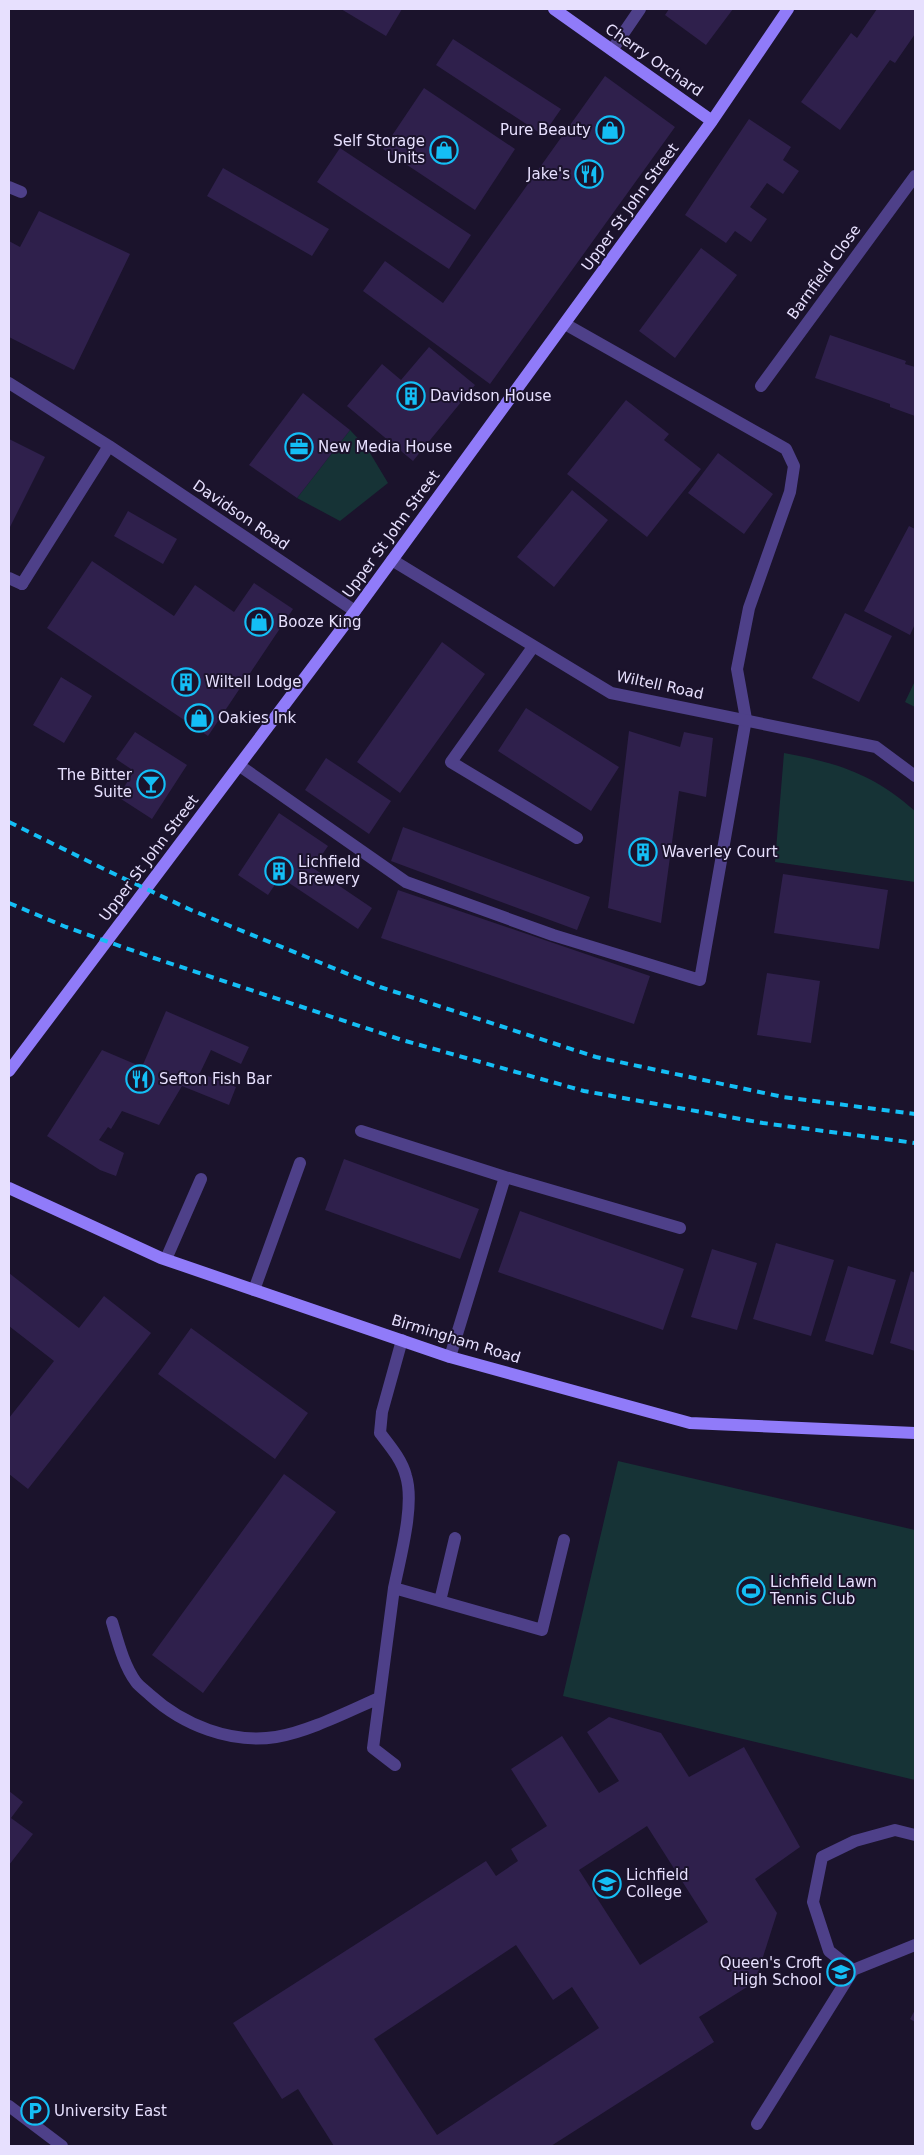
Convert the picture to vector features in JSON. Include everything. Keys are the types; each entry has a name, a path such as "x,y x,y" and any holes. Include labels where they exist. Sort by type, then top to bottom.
{"street":[{"name":"Cherry Orchard","path":"554,9 712,121"},
{"path":"612,50 640,9"},
{"name":"Upper St John Street","path":"9,1071 355,611 712,121 788,9"},
{"name":"Barnfield Close","path":"760,386 915,176"},
{"path":"9,187 21,192"},
{"path":"240,766 406,882 553,935 700,980 746,719 737,669 749,608 790,492 794,466 786,449 565,324"},
{"name":"Davidson Road","path":"9,383 109,446 355,611"},
{"path":"9,578 22,584 109,446"},
{"name":"Wiltell Road","path":"392,560 611,693 876,747 915,776"},
{"path":"533,647 451,762 577,838"},
{"path":"361,1131 505,1177 680,1228"},
{"path":"254,1290 300,1162"},
{"path":"450,1357 505,1177"},
{"path":"166,1260 201,1178"},
{"name":"Birmingham Road","path":"9,1188 166,1260 450,1357 690,1423 915,1433"},
{"path":"395,1765 373,1748 394,1588 410,1497 406,1476 395,1453 380,1433 382,1412 402,1340"},
{"path":"440,1601 455,1538"},
{"path":"394,1588 542,1630 564,1540"},
{"path":"112,1622 120,1650 136,1682 156,1700 191,1724 241,1738 276,1737 308,1727 379,1698"},
{"path":"853,1970 829,1951 813,1902 822,1857 855,1841 895,1830 915,1835"},
{"path":"757,2124 853,1970 915,1945"},
{"path":"9,2106 62,2146"}],"green space":[{"path":"350,430 367,448 388,483 340,521 297,498"},
{"path":"915,681 915,707 905,702"},
{"path":"784,753 821,761 854,772 900,798 915,811 915,882 775,862"},
{"name":"Lichfield Lawn Tennis Club","path":"618,1461 915,1530 915,1780 563,1696"}],"building":[{"path":"341,9 402,9 386,36"},
{"path":"669,9 733,9 706,45 665,15"},
{"path":"877,9 915,9 915,34 895,63 890,60 840,130 801,102 851,33 857,38"},
{"path":"453,39 561,109 543,135 436,65"},
{"path":"605,76 675,127 490,384 363,291 385,261 443,303"},
{"path":"424,88 515,149 475,210 383,149"},
{"path":"749,119 791,147 783,160 799,171 783,194 767,183 750,207 767,219 751,242 735,231 726,243 685,215"},
{"path":"340,148 471,235 449,269 317,182"},
{"path":"223,168 329,229 312,256 207,196"},
{"path":"39,211 130,254 74,370 9,337 9,241 20,247"},
{"path":"701,248 737,275 675,358 639,331"},
{"path":"830,335 906,361 905,364 915,367 915,416 890,407 890,404 815,378"},
{"name":"Davidson House","path":"429,347 475,385 413,461 347,406 382,364 401,380"},
{"name":"New Media House","path":"303,393 350,430 297,498 249,465"},
{"path":"626,400 669,434 664,440 701,469 647,537 567,474"},
{"path":"9,439 45,457 9,529"},
{"path":"718,453 773,494 744,534 688,493"},
{"path":"572,490 608,520 554,587 517,557"},
{"path":"128,511 177,539 163,564 114,536"},
{"path":"909,526 915,529 915,624 910,635 864,611"},
{"name":"Wiltell Lodge","path":"92,561 174,616 195,585 234,612 254,583 293,609 208,736 47,628"},
{"path":"845,613 892,636 859,702 812,678"},
{"path":"442,642 485,674 400,793 357,762"},
{"path":"61,677 92,696 64,743 33,725"},
{"path":"526,708 619,767 591,811 498,751"},
{"name":"Waverley Court","path":"629,731 680,747 684,732 713,738 706,797 679,791 661,923 608,908"},
{"name":"The Bitter Suite","path":"135,732 187,765 152,819 118,797 134,771 116,759"},
{"path":"326,758 391,801 369,834 305,790"},
{"name":"Lichfield Brewery","path":"279,813 328,846 313,868 372,908 358,929 280,877 268,895 238,875"},
{"path":"403,827 590,897 577,930 391,861"},
{"path":"783,874 888,890 879,949 774,933"},
{"path":"398,890 650,976 634,1024 381,938"},
{"path":"767,973 820,981 811,1043 757,1035"},
{"path":"166,1011 249,1047 241,1064 211,1050 200,1073 236,1087 229,1105 182,1086 159,1125 122,1111 111,1129 108,1127 99,1140 124,1153 116,1176 100,1170 47,1136 102,1050 142,1067"},
{"path":"344,1159 479,1209 460,1259 325,1210"},
{"path":"520,1211 684,1269 663,1330 498,1272"},
{"path":"776,1243 834,1260 811,1336 753,1319"},
{"path":"712,1249 757,1263 737,1330 691,1317"},
{"path":"848,1266 896,1280 873,1355 825,1341"},
{"path":"911,1271 915,1273 915,1351 890,1343"},
{"path":"9,1273 79,1328 104,1296 151,1333 28,1489 9,1474 9,1418 54,1361 9,1326"},
{"path":"191,1328 308,1413 275,1459 158,1374"},
{"path":"284,1474 336,1512 203,1693 152,1655"},
{"path":"609,1717 661,1733 689,1777 744,1747 800,1847 755,1879 777,1913 755,1982 699,2017 714,2042 551,2146 334,2146 298,2089 282,2099 233,2023 486,1861 496,1876 518,1861 511,1849 547,1826 511,1769 562,1736 599,1793 619,1781 587,1732","holes":["647,1826 708,1922 640,1965 579,1870","516,1945 553,2000 572,1987 599,2028 437,2135 374,2039"]},
{"path":"9,1791 23,1802 11,1818 33,1834 9,1865"},
{"path":"915,2010 915,2022 910,2019"}],"railway":[{"path":"9,822 191,910 380,987 596,1057 783,1097 915,1114"},
{"path":"9,903 66,927 154,958 402,1040 584,1091 763,1123 915,1143"}],"place":[{"name":"Pure Beauty","path":"610,130"},
{"name":"Self Storage Units","path":"444,150"},
{"name":"Jake's","path":"589,174"},
{"name":"Davidson House","path":"411,396"},
{"name":"New Media House","path":"299,447"},
{"name":"Booze King","path":"259,622"},
{"name":"Wiltell Lodge","path":"186,682"},
{"name":"Oakies Ink","path":"199,718"},
{"name":"The Bitter Suite","path":"151,784"},
{"name":"Waverley Court","path":"643,852"},
{"name":"Lichfield Brewery","path":"279,871"},
{"name":"Sefton Fish Bar","path":"140,1079"},
{"name":"Lichfield Lawn Tennis Club","path":"751,1591"},
{"name":"Lichfield College","path":"607,1884"},
{"name":"Queen's Croft High School","path":"841,1972"},
{"name":"University East","path":"35,2111"}]}
